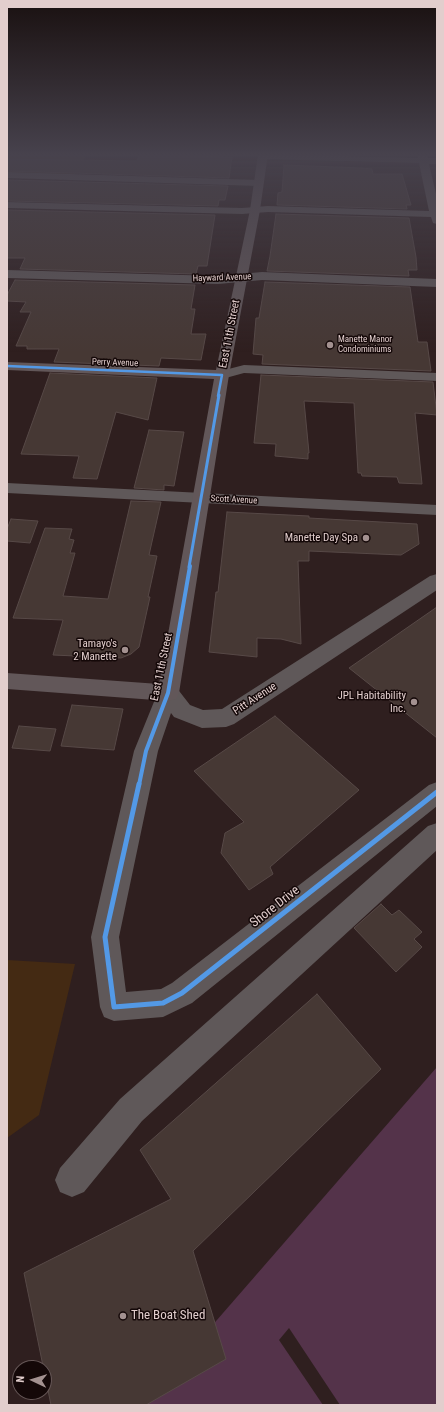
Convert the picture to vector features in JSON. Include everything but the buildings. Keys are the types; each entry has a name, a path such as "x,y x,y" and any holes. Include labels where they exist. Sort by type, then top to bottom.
{"main road":[{"name":"East 11th Street","path":"168,693 222,375 253,220"},
{"name":"Perry Avenue","path":"7,366 222,375"},
{"path":"7,681 168,693"}],"street":[{"name":"Hayward Avenue","path":"7,274 218,280 262,276 437,283"},
{"name":"Perry Avenue","path":"222,375 244,369 437,377"},
{"name":"Scott Avenue","path":"7,488 437,510"},
{"name":"Pitt Avenue","path":"168,693 182,711 202,719 226,718 437,581"},
{"name":"East 11th Street","path":"114,1006 105,937 146,751 168,693"},
{"name":"Shore Drive","path":"114,1006 163,1003 182,993 437,792"},
{"path":"72,1180 131,1110 437,834"}],"shaded area":[{"path":"7,960 75,964 39,1115 7,1138"},
{"path":"437,1067 437,1405 143,1405"}],"pier":[{"path":"289,1328 340,1405 323,1405 279,1340"}],"cycle path":[{"path":"7,366 222,375 168,693 146,751 105,937 114,1007 163,1003 182,993 437,792"}],"place":[{"name":"Manette Manor Condominiums","path":"330,345"},
{"name":"Manette Day Spa","path":"366,538"},
{"name":"Tamayo's 2 Manette","path":"125,650"},
{"name":"JPL Habitability Inc.","path":"414,702"},
{"name":"The Boat Shed","path":"123,1316"}]}
